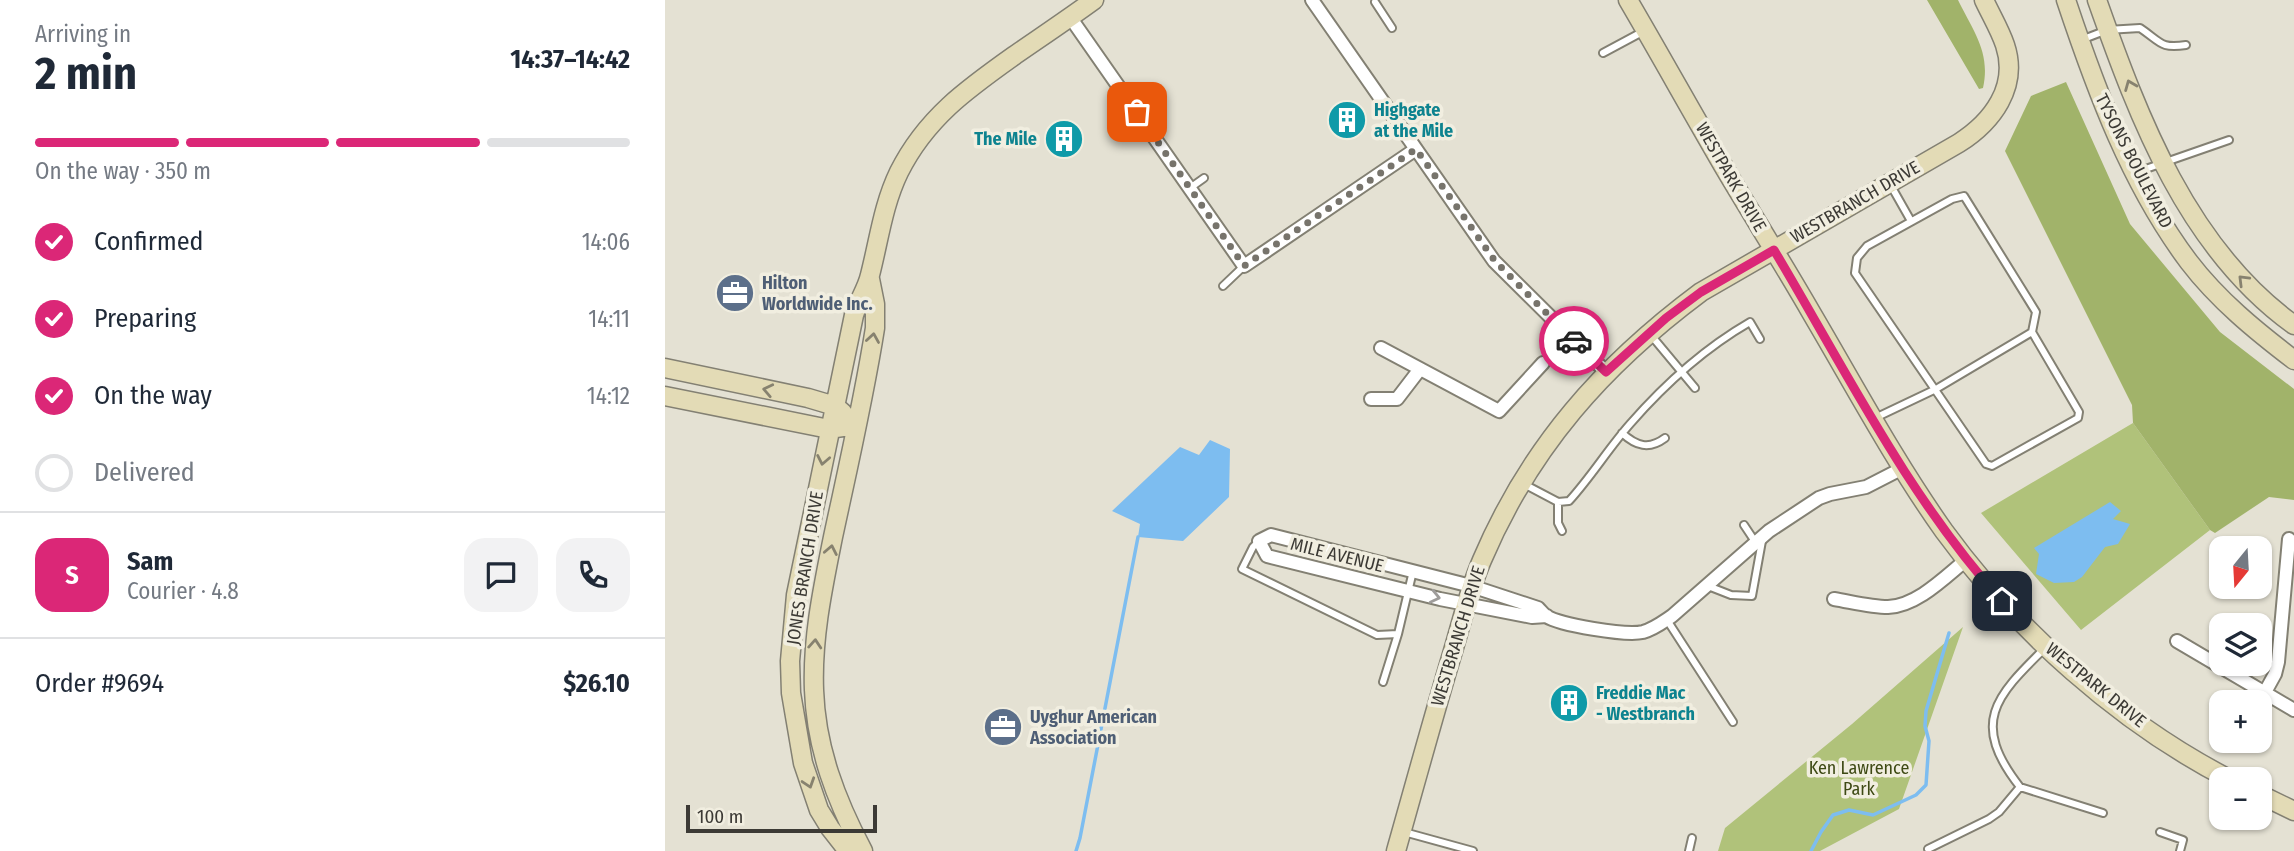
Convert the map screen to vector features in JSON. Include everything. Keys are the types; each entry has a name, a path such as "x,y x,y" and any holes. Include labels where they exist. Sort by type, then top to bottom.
{"street":[{"name":"JONES BRANCH DRIVE","path":"848,851 829,828 810,786 797,735 790,669 796,595 829,429 854,315 870,279 886,203 911,150 947,105 974,83 1094,0"},
{"path":"1312,0 1495,261 1606,372"},
{"name":"WESTPARK DRIVE","path":"1628,0 1727,173 1903,468 1966,560 2013,612 2090,685 2132,718 2209,767"},
{"name":"WESTBRANCH DRIVE","path":"1396,851 1469,595 1496,530 1521,482 1573,410 1606,372 1649,333 1701,292 1969,136 1990,117 2005,90 2009,60 2001,35 1984,0"},
{"name":"TYSONS BOULEVARD","path":"2066,0 2107,113 2147,195 2189,261 2234,312 2292,354"},
{"name":"TYSONS BOULEVARD","path":"2097,0 2163,162 2205,236 2241,278 2294,325"},
{"path":"1070,17 1244,266 1416,149"},
{"name":"JONES BRANCH DRIVE","path":"863,851 838,802 826,767 817,717 814,672 818,617 875,328 875,303 870,279"},
{"path":"1381,348 1499,411 1543,363"},
{"path":"665,368 835,405 856,425"},
{"path":"1371,399 1397,399 1420,369"},
{"path":"665,396 829,429 856,425"},
{"path":"1469,595 1532,617 1546,616 1563,622 1623,633 1643,632 1667,620 1759,540 1819,498 1866,487 1903,468"},
{"name":"MILE AVENUE","path":"1271,535 1413,571 1469,595 1408,591 1267,556 1259,541 1271,535"},
{"path":"2266,690 2278,662 2289,539"},
{"path":"1834,599 1897,606 1923,593 1966,560"},
{"path":"2177,641 2257,690"},
{"path":"2272,698 2294,710"},
{"path":"2272,800 2294,811"}],"lane":[{"path":"1375,1 1392,28"},
{"path":"2080,41 2107,30 2140,28 2164,46 2186,44"},
{"path":"1603,53 1646,30"},
{"path":"2136,172 2229,140"},
{"path":"1190,188 1204,178"},
{"path":"1889,182 1911,221"},
{"path":"1964,196 2036,312 2032,332 2078,411 2078,418 1992,466 1986,464 1856,273 1857,258 1867,246 1952,199 1964,196"},
{"path":"1223,286 1244,266"},
{"path":"1521,482 1557,502 1572,498 1622,433 1681,373 1712,347 1750,322 1760,338"},
{"path":"1874,419 1936,388 2032,332"},
{"path":"1649,333 1695,388"},
{"path":"1622,433 1630,441 1642,446 1657,444 1665,438"},
{"path":"1557,502 1558,523 1562,531"},
{"path":"1707,585 1731,594 1752,596 1759,540 1744,525"},
{"path":"1259,541 1242,569 1377,635 1398,634"},
{"path":"1383,682 1413,571"},
{"path":"1667,620 1733,722"},
{"path":"2047,646 2002,693 1994,722 1996,748 2001,761 2020,787 2103,813"},
{"path":"790,669 814,672"},
{"path":"790,669 814,672"},
{"path":"1928,849 1989,819 1999,812 2020,787"},
{"path":"1402,831 1473,851"},
{"path":"2160,832 2183,840 2180,851"},
{"path":"1689,851 1692,838"}],"green space":[{"path":"1927,0 1958,0 1983,53 1983,88 1979,89"},
{"path":"2066,82 2130,224 2220,332 2294,389 2294,500 2269,497 2215,533 2210,530 2133,423 2132,405 2005,151 2031,96"},
{"path":"2133,423 2210,530 2081,630 1981,513"},
{"name":"Ken Lawrence Park","path":"1963,627 1899,809 1820,851 1718,851 1725,828 1852,724"}],"water":[{"path":"1210,440 1230,449 1229,497 1183,541 1138,537 1140,524 1112,511 1180,447 1199,455"},
{"path":"2110,502 2121,511 2113,519 2130,524 2118,544 2105,547 2082,577 2074,582 2054,583 2036,574 2039,554 2034,548"}],"waterway":[{"path":"1076,851 1138,537"},
{"path":"1811,851 1833,815 1849,810 1873,815 1916,795 1926,785 1929,741 1925,726 1926,711 1949,633"}],"way so far":[{"path":"1137,112 1244,266 1416,149 1495,261 1574,341"}],"place":[{"name":"Highgate at the Mile","path":"1347,120"},
{"name":"The Mile","path":"1064,139"},
{"name":"Hilton Worldwide Inc.","path":"735,293"},
{"name":"Freddie Mac - Westbranch","path":"1569,703"},
{"name":"Uyghur American Association","path":"1003,727"}],"route":[{"path":"1574,341 1606,372 1666,318 1701,292 1774,250 1919,494 1966,560 2002,601"}]}
